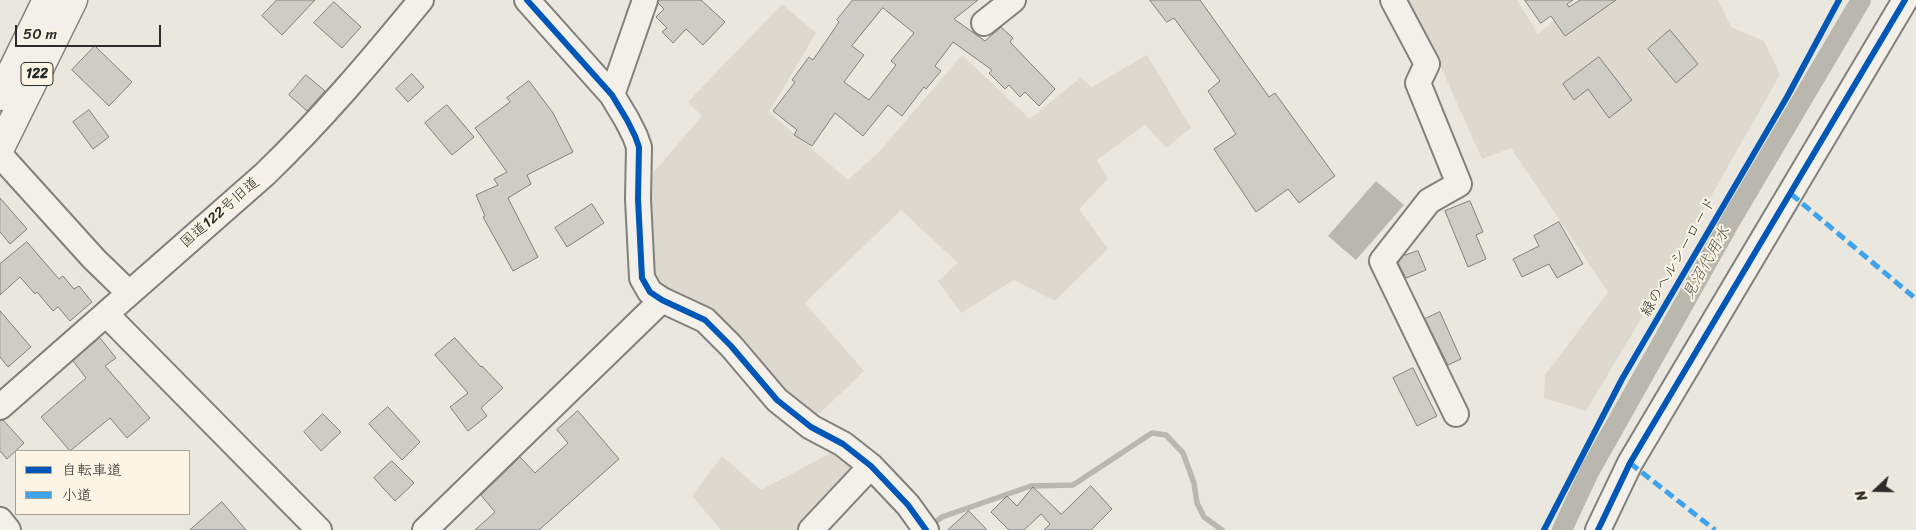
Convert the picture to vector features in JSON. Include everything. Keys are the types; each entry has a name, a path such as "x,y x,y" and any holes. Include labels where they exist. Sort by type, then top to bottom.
{"highway":[{"name":"122","path":"0,96 47,0"},
{"name":"122","path":"0,148 73,0"}],"street":[{"name":"国道122号旧道","path":"0,408 265,174 306,134 357,78 421,0"},
{"path":"527,0 612,95 628,120 639,147 638,199 642,278 650,292 662,300 705,320 731,346 777,400 811,427 843,444 871,466 908,505 926,530"},
{"path":"612,95 645,0"},
{"path":"984,23 1013,0"},
{"path":"1393,0 1427,64 1418,83 1459,184 1429,201 1382,261 1456,414"},
{"path":"1598,530 1630,463 1905,0"},
{"path":"0,154 94,259 129,293"},
{"path":"425,530 662,300"},
{"path":"106,314 319,530"},
{"path":"811,530 871,466"},
{"path":"0,520 8,530"}],"shaded area":[{"path":"1405,0 1517,0 1538,34 1579,0 1718,0 1731,27 1764,41 1780,75 1641,319 1586,411 1544,398 1545,375 1608,292 1511,148 1482,159 1431,45"},
{"path":"782,4 816,33 769,112 848,180 879,152 962,55 1030,119 1080,78 1092,87 1147,55 1191,128 1166,148 1145,125 1097,160 1108,179 1079,209 1108,249 1055,301 1014,280 961,313 938,281 958,263 901,210 805,303 864,371 817,416 785,393 645,277 647,180 702,116 688,102"},
{"path":"1376,181 1404,205 1356,260 1328,236"},
{"path":"835,451 855,471 798,530 721,530 692,496 722,456 761,490"}],"building":[{"path":"277,0 315,0 282,35 262,16"},
{"path":"658,0 701,0 725,22 703,45 686,29 673,43 662,32 667,28 656,17 664,9 658,3"},
{"path":"853,0 978,0 954,19 985,41 1001,27 1013,38 1010,42 1055,89 1039,106 1025,92 1020,97 1009,85 1005,89 989,73 992,70 953,42 935,66 941,71 926,89 924,87 902,116 888,105 863,136 835,113 812,146 794,135 797,130 773,111 795,82 792,80 809,57 813,60 839,22 837,20","holes":["883,8 914,33 891,61 896,65 869,100 844,82 864,55 852,46"]},
{"path":"1150,0 1200,0 1269,97 1275,93 1335,176 1299,203 1288,189 1256,212 1214,149 1236,134 1208,91 1220,81 1174,18 1167,22"},
{"path":"1525,0 1573,0 1567,4 1569,7 1580,0 1616,0 1565,36 1551,16 1541,23"},
{"path":"334,2 361,27 342,48 314,23"},
{"path":"1670,30 1698,64 1676,83 1648,49"},
{"path":"95,46 132,82 109,106 72,70"},
{"path":"1599,57 1632,100 1609,118 1588,89 1574,100 1563,84"},
{"path":"412,74 424,87 408,102 396,89"},
{"path":"306,75 325,91 307,111 289,95"},
{"path":"529,81 553,113 573,152 527,175 531,184 508,198 538,257 513,271 483,217 485,216 476,195 498,185 494,179 507,172 475,128 510,102 507,98"},
{"path":"447,105 474,137 452,155 425,123"},
{"path":"89,110 109,137 93,149 73,122"},
{"path":"0,198 27,229 10,244 0,232"},
{"path":"1470,201 1483,232 1476,235 1486,259 1468,267 1445,211"},
{"path":"592,204 604,223 567,247 555,228"},
{"path":"1559,222 1583,264 1557,278 1549,264 1522,277 1513,259 1539,246 1534,236"},
{"path":"27,242 59,279 63,276 74,289 79,286 92,302 70,321 58,307 53,311 37,292 35,294 20,277 0,295 0,264"},
{"path":"1418,251 1426,270 1406,278 1398,263 1403,256"},
{"path":"0,311 31,347 8,367 0,357"},
{"path":"1440,312 1461,359 1448,365 1425,319"},
{"path":"100,338 116,358 105,366 150,418 127,438 110,418 69,450 41,417 86,378 73,361"},
{"path":"455,338 503,388 481,408 487,416 468,431 450,407 468,393 435,355"},
{"path":"1413,368 1437,416 1417,426 1393,378"},
{"path":"388,407 420,442 402,460 369,424"},
{"path":"578,411 619,459 539,530 475,530 495,512 481,495 520,457 535,473 568,443 557,430"},
{"path":"323,414 341,432 321,451 304,432"},
{"path":"0,420 3,420 24,443 7,459 0,451"},
{"path":"392,461 414,483 395,501 374,478"},
{"path":"1091,486 1112,509 1091,530 1044,530 1050,524 1041,514 1024,530 1009,530 991,512 1007,496 1017,506 1033,487 1061,514"},
{"path":"222,502 246,530 190,530"},
{"path":"969,511 987,530 948,530"}],"waterway":[{"name":"見沼代用水","path":"1562,530 1589,472 1731,220 1861,0"},
{"path":"930,526 942,517 1031,486 1073,485 1152,433 1166,435 1183,453 1194,483 1197,503 1204,517 1222,530"}],"marked path":[{"path":"1791,194 1916,299"},
{"path":"1630,463 1715,530"}],"cycle path":[{"path":"527,0 612,95 635,136 639,147 638,199 642,278 650,292 662,300 705,320 731,346 777,400 811,427 843,444 871,466 908,505 926,530"},
{"name":"緑のヘルシーロード","path":"1544,530 1622,379 1787,97 1839,0"},
{"path":"1598,530 1630,463 1905,0"}]}
